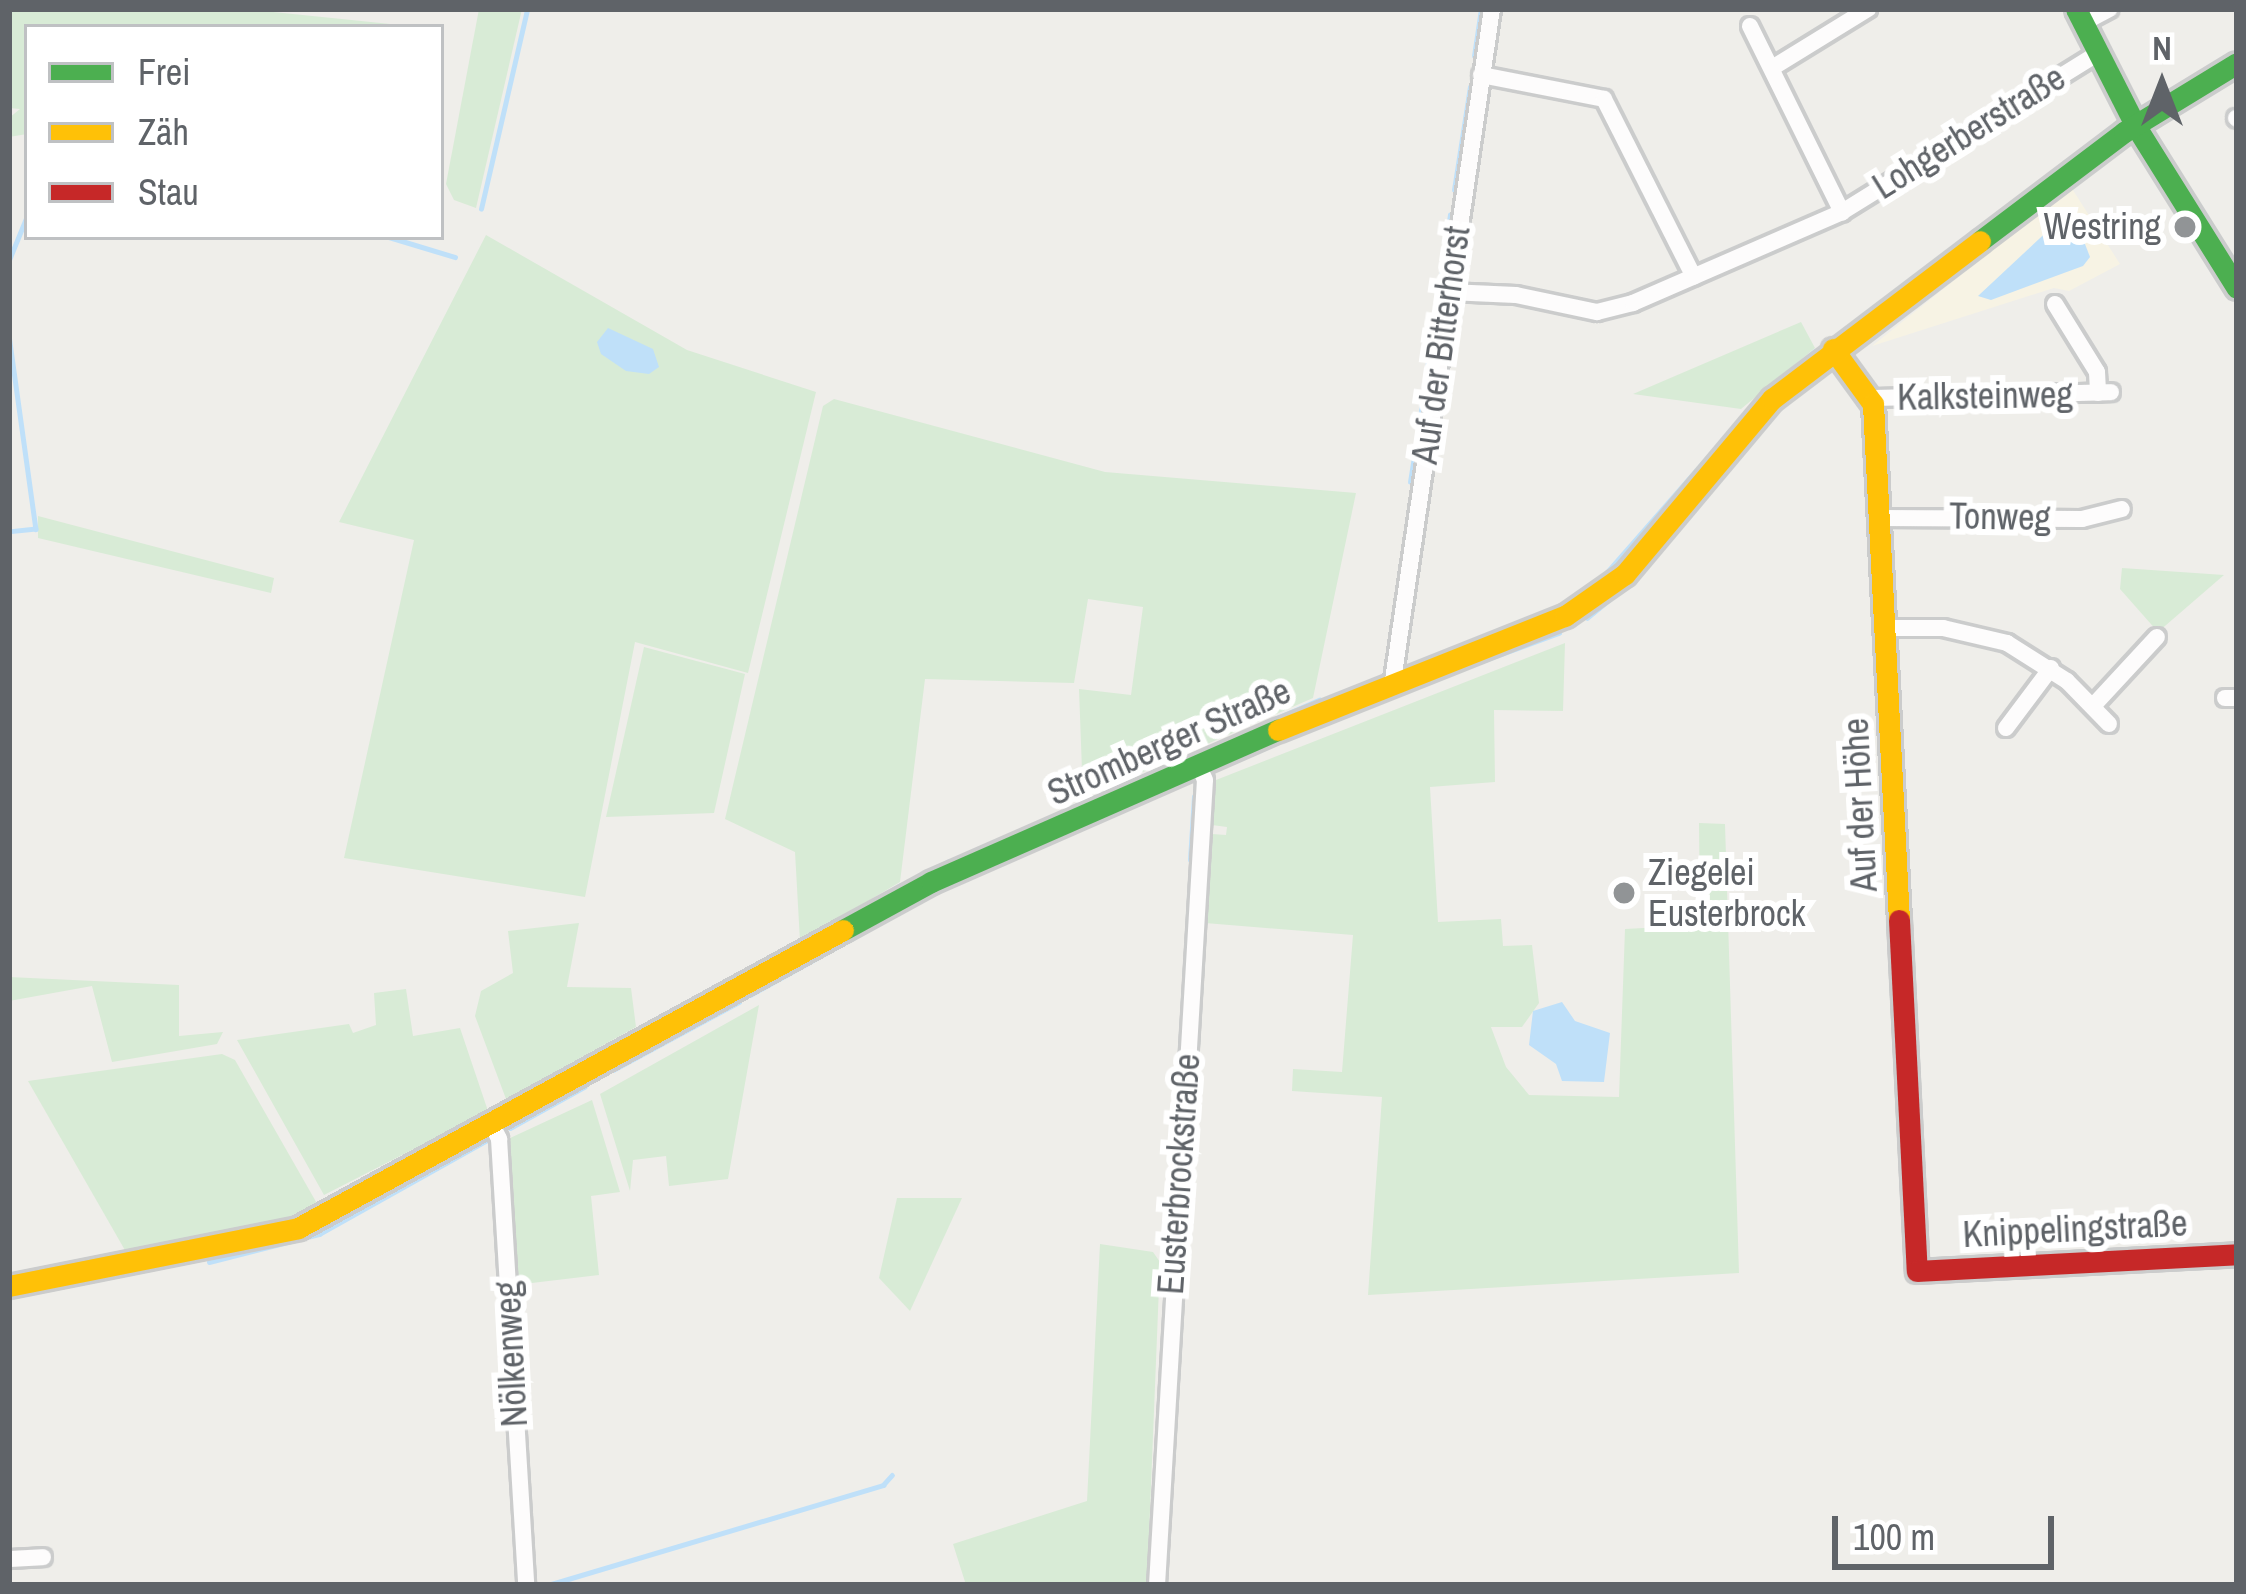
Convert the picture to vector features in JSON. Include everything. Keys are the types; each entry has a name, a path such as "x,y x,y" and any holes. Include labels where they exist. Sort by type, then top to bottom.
{"main road":[{"path":"2079,16 2135,125 2237,288"},
{"name":"Stromberger Straße","path":"9,1286 298,1228 914,890 1393,680 1526,635 1595,597 1624,574 1735,436 1833,350 2135,125 2237,63"},
{"path":"1833,350 1873,398"},
{"name":"Auf der Höhe","path":"1873,398 1917,1270"},
{"name":"Knippelingstraße","path":"1917,1270 2237,1254"}],"street":[{"name":"Auf der Bitterhorst","path":"1393,680 1492,9"},
{"path":"1772,68 1868,9"},
{"path":"2079,16 2109,9"},
{"name":"Lohgerberstraße","path":"1750,26 1842,212"},
{"name":"Lohgerberstraße","path":"1449,292 1516,295 1597,312 1694,277 1842,212 2098,52"},
{"path":"1481,75 1604,99 1694,277"},
{"name":"Kalksteinweg","path":"1873,398 2104,392 2097,372 2055,304"},
{"name":"Tonweg","path":"1877,518 2082,519 2122,509"},
{"path":"1883,628 1973,633 2051,668 2109,724"},
{"path":"2093,706 2157,637"},
{"path":"2006,728 2051,668"},
{"name":"Eusterbrockstraße","path":"1156,1585 1205,780 1198,764"},
{"name":"Nölkenweg","path":"492,1124 499,1139 526,1585"},
{"path":"9,1559 43,1557"}],"shaded area":[{"path":"2071,187 2120,264 2069,291 2054,288 1872,346"}],"green space":[{"path":"9,9 243,9 390,24 24,24 24,134 9,137 9,118 20,109 9,108"},
{"path":"479,9 522,9 476,208 454,200 446,184"},
{"path":"486,235 687,350 816,392 748,673 635,642 585,897 344,858 414,540 339,522"},
{"path":"1801,322 1815,348 1741,409 1633,394"},
{"path":"834,399 1105,472 1356,493 1313,698 1083,798 1079,689 1131,695 1143,607 1088,599 1074,683 925,679 900,882 800,941 795,852 725,819 823,406"},
{"path":"38,516 274,578 271,593 38,538"},
{"path":"2122,568 2224,575 2158,632 2120,589"},
{"path":"1565,643 1563,711 1494,710 1495,782 1430,787 1438,922 1501,919 1503,946 1532,945 1539,1003 1522,1027 1491,1027 1506,1067 1529,1095 1619,1097 1625,929 1700,925 1699,823 1725,824 1739,1273 1368,1295 1382,1097 1292,1091 1293,1069 1342,1072 1353,935 1205,923 1212,834 1226,835 1227,827 1212,825 1216,780"},
{"path":"644,647 745,674 714,813 606,817"},
{"path":"579,923 567,987 631,988 636,1027 506,1099 475,1016 481,991 513,973 508,931"},
{"path":"9,977 179,985 179,1036 223,1032 217,1044 112,1062 92,986 9,1001"},
{"path":"406,989 413,1036 460,1028 488,1111 324,1195 237,1040 349,1024 353,1033 376,1025 374,993"},
{"path":"759,1005 728,1179 669,1186 666,1156 633,1160 630,1191 600,1094"},
{"path":"222,1054 235,1060 319,1207 249,1232 126,1252 28,1081"},
{"path":"592,1100 620,1192 591,1196 599,1275 515,1285 508,1139"},
{"path":"897,1198 962,1198 910,1311 879,1278"},
{"path":"1100,1244 1153,1252 1160,1262 1147,1585 966,1585 953,1544 1087,1501"}],"water":[{"path":"2054,225 2078,226 2090,257 2083,266 1991,300 1978,296"},
{"path":"608,328 653,349 659,367 649,374 626,371 601,354 597,342"},
{"path":"1562,1002 1575,1021 1610,1033 1604,1082 1562,1081 1556,1064 1529,1045 1533,1011"}],"waterway":[{"path":"481,209 527,9"},
{"path":"1474,56 1481,9"},
{"path":"1454,190 1470,87"},
{"path":"1435,320 1450,215"},
{"path":"9,260 24,223"},
{"path":"399,240 455,257"},
{"path":"9,335 36,529 9,532"},
{"path":"1418,432 1430,348"},
{"path":"1776,383 1815,351"},
{"path":"1601,579 1763,394"},
{"path":"1410,482 1415,451"},
{"path":"1587,618 1627,585"},
{"path":"1403,690 1559,633"},
{"path":"1221,767 1380,698"},
{"path":"1068,809 1319,700"},
{"path":"1190,860 1194,797"},
{"path":"916,878 949,861"},
{"path":"856,911 901,885"},
{"path":"750,995 943,888"},
{"path":"613,1070 739,1002"},
{"path":"510,1128 584,1087"},
{"path":"209,1262 319,1234 487,1140"},
{"path":"548,1585 883,1485 892,1475"}],"traffic: fast":[{"path":"2076,9 2135,125 2237,288"},
{"path":"1980,241 2124,132 2237,63"},
{"path":"843,930 931,882 1278,730"}],"traffic: slow":[{"path":"1278,730 1565,616 1625,574 1772,399 1980,241"},
{"path":"1833,349 1873,404 1899,920"},
{"path":"9,1286 298,1228 843,930"}],"traffic: jam":[{"path":"1899,920 1917,1271 2237,1254"}],"place":[{"name":"Westring","path":"2185,227"},
{"name":"Ziegelei Eusterbrock","path":"1624,893"}]}
